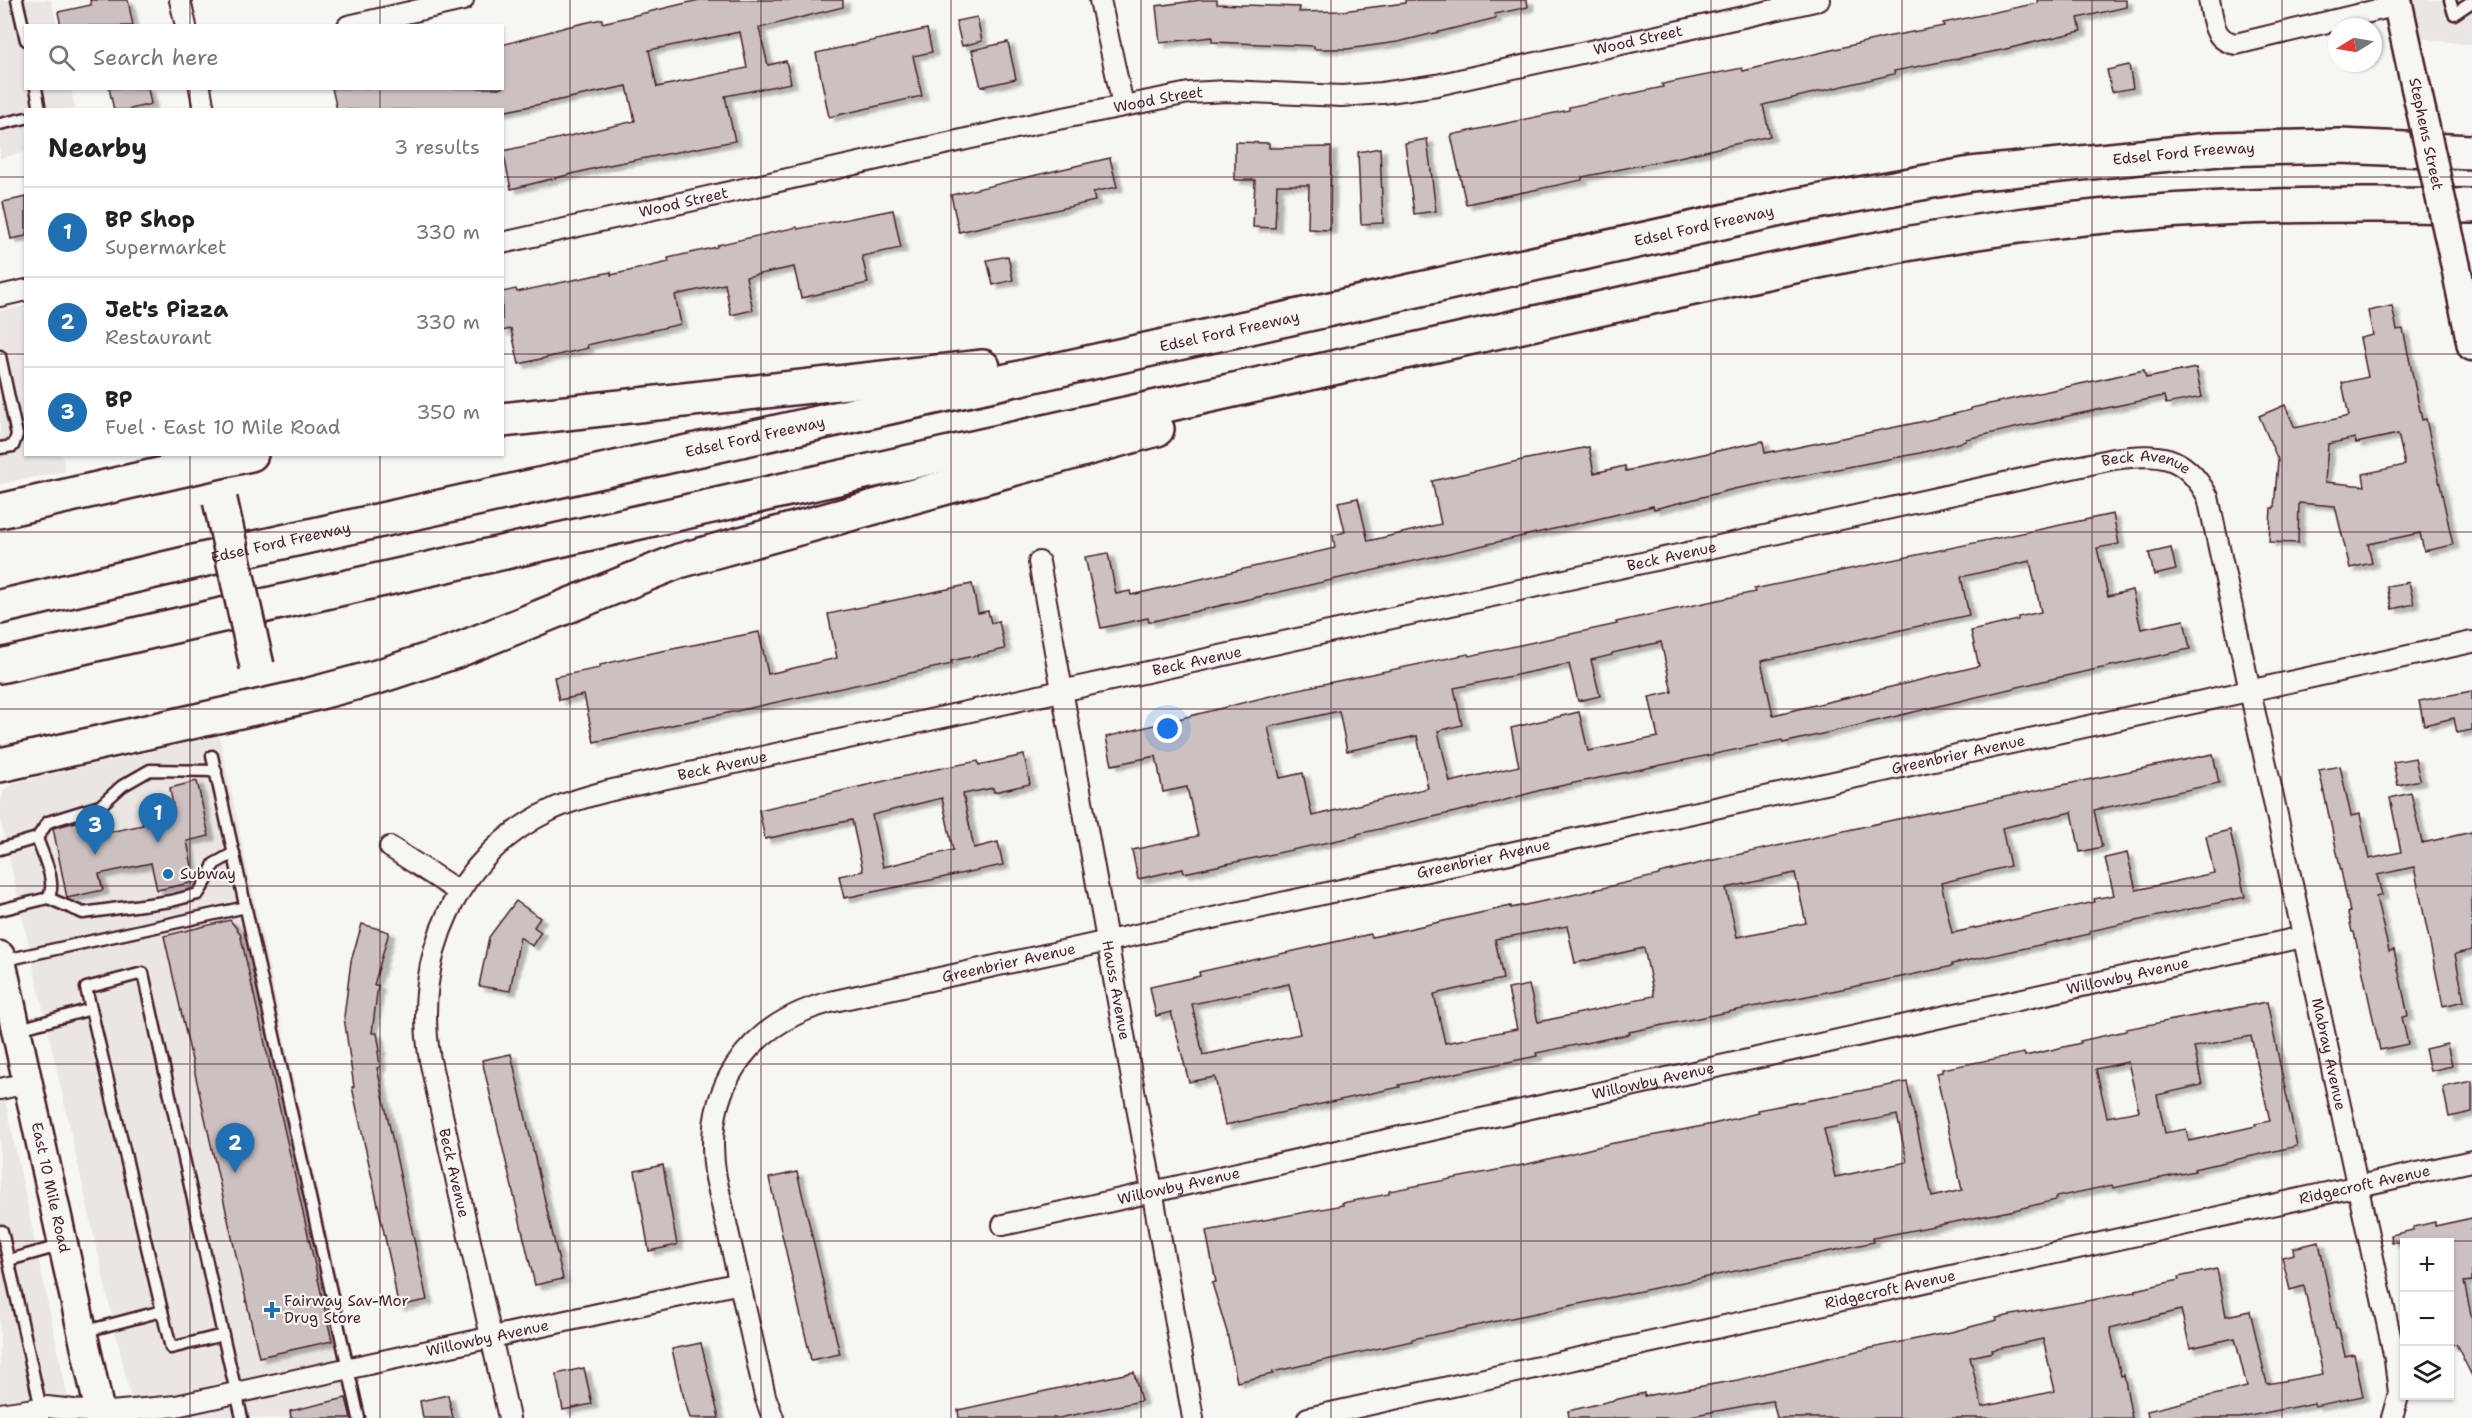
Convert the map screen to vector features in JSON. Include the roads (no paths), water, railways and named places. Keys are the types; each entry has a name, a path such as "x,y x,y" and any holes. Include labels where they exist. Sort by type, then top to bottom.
{"highway":[{"name":"Edsel Ford Freeway","path":"0,607 215,557 1794,206 1971,174 2220,149 2340,146 2407,147 2472,152"},
{"path":"0,666 224,614 1744,277 1908,243 2042,223 2208,207 2370,203 2472,206"},
{"path":"504,420 944,372 1225,333"},
{"path":"0,765 308,696 422,664 679,561 1215,413 1402,353"},
{"path":"0,511 242,456"},
{"path":"183,470 207,482 215,489 220,500 257,666 253,689 241,711"}],"main road":[{"name":"Stephens Street","path":"2397,2 2471,334"},
{"name":"East 10 Mile Road","path":"1,958 16,1030 13,1086 63,1245 101,1416"}],"street":[{"path":"180,0 186,24"},
{"path":"357,24 463,0"},
{"path":"1100,0 1124,105"},
{"name":"Wood Street","path":"504,243 1124,105 1189,93 1227,91 1342,96 1437,85 1819,0"},
{"path":"2209,0 2217,33 2222,40 2236,44 2397,2"},
{"path":"200,90 204,108"},
{"path":"0,296 24,290"},
{"name":"Beck Avenue","path":"492,1337 426,1042 425,999 430,961 442,924 458,891 475,868 516,830 552,809 573,801 1062,690 2113,459 2144,455 2158,456 2189,470 2208,497 2249,690"},
{"name":"Hauss Avenue","path":"1040,562 1193,1418"},
{"name":"Greenbrier Avenue","path":"740,1283 716,1178 712,1134 716,1109 731,1072 758,1039 780,1022 809,1008 2472,642"},
{"name":"Mabray Avenue","path":"2249,690 2394,1359 2399,1393 2392,1418"},
{"path":"390,847 458,891"},
{"name":"Willowby Avenue","path":"1003,1225 2303,937"},
{"name":"Ridgecroft Avenue","path":"1308,1418 2472,1161"},
{"path":"740,1283 765,1396 773,1418"},
{"name":"Willowby Avenue","path":"0,1414 42,1413 64,1408 101,1416 176,1406 740,1283"},
{"path":"492,1337 509,1418"}],"lane":[{"path":"17,0 24,31"},
{"path":"2450,0 2454,14 2472,2"},
{"path":"36,90 40,108"},
{"path":"0,124 24,118"},
{"path":"0,356 17,435 12,446 0,448"},
{"path":"212,756 359,1418"},
{"path":"0,849 37,838 48,822 100,806 122,786 150,770 216,771"},
{"path":"37,838 50,879 51,894 48,898"},
{"path":"0,910 48,898 83,914 171,901 198,894 214,864 234,853"},
{"path":"1,958 246,907"},
{"path":"223,1335 171,1348 86,988 143,974 242,1418"},
{"path":"16,1030 91,1009"},
{"path":"2,1231 42,1413"},
{"path":"9,1260 63,1245"},
{"path":"82,1332 162,1311"}],"place":[{"name":"BP Shop","path":"158,843"},
{"name":"BP","path":"95,855"},
{"name":"Subway","path":"168,874"},
{"name":"Jet's Pizza","path":"235,1173"},
{"name":"Fairway Sav-Mor Drug Store","path":"272,1310"}]}
